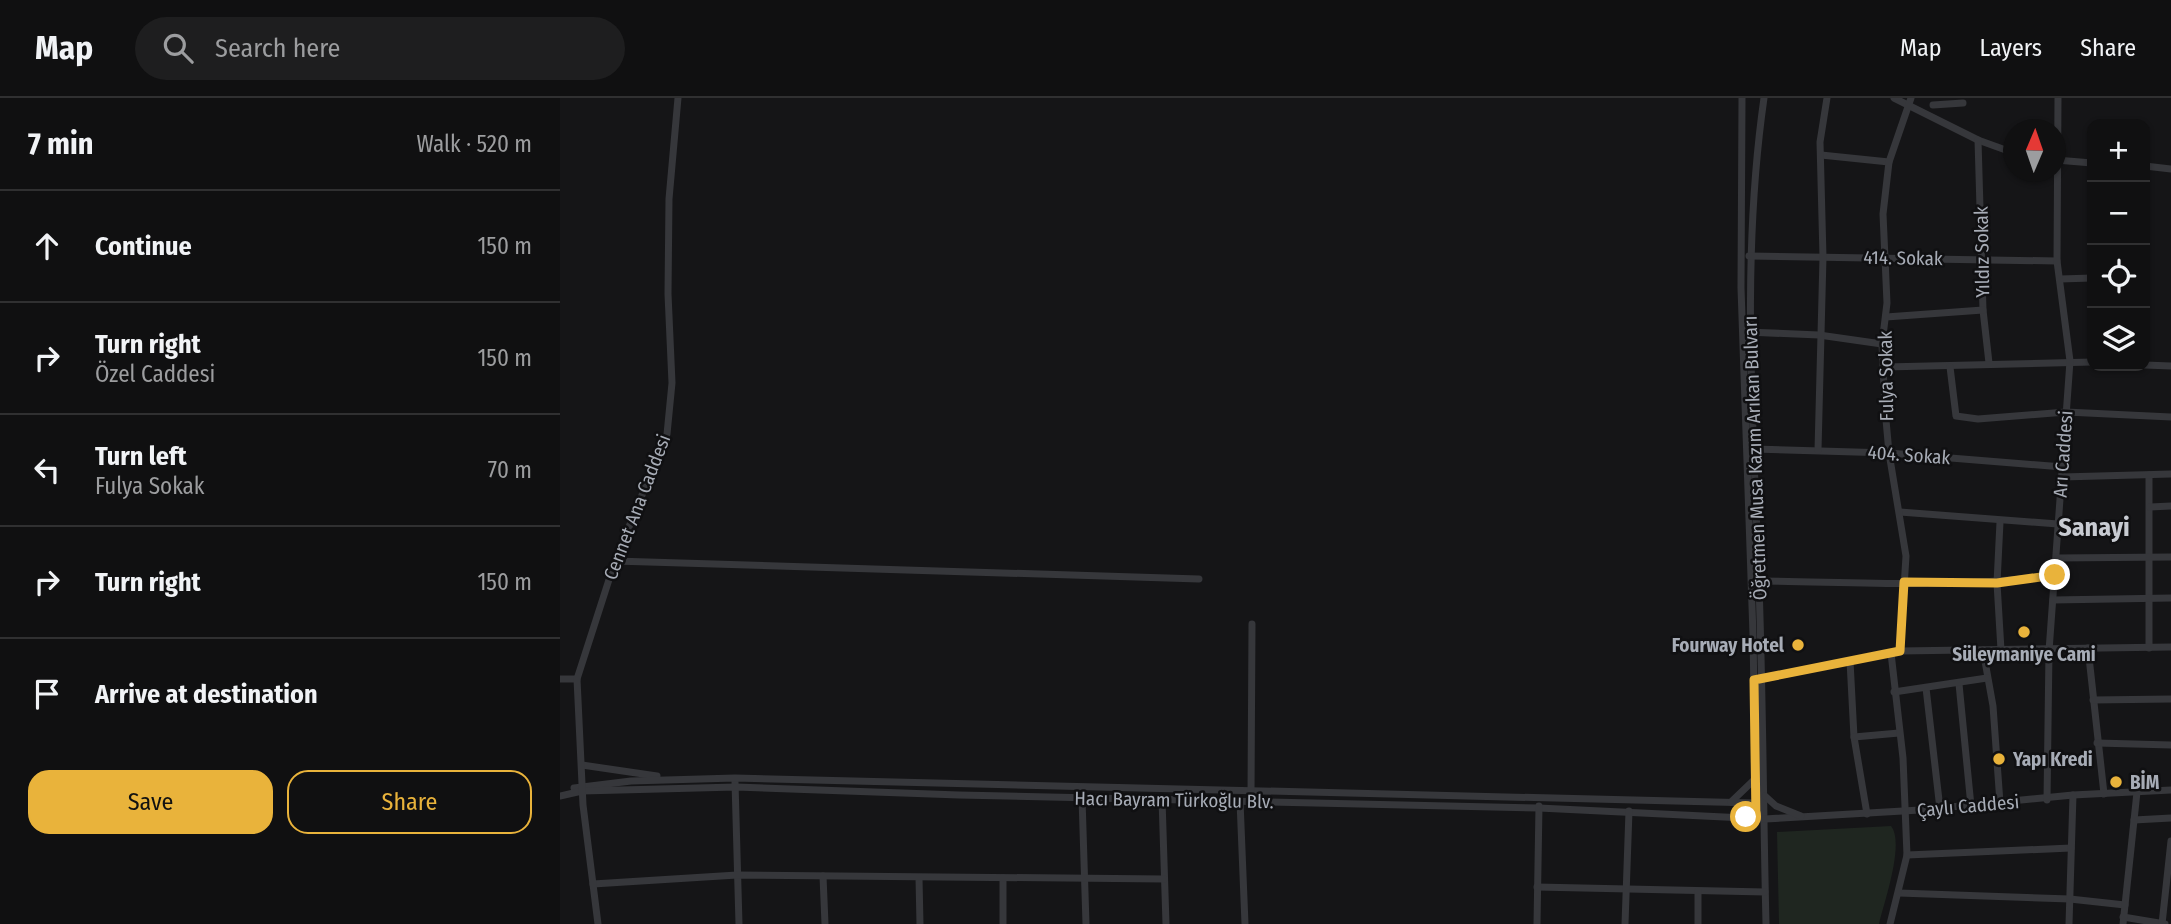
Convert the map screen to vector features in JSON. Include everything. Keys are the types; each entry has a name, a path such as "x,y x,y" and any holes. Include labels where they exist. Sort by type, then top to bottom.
{"street":[{"name":"Cennet Ana Caddesi","path":"598,924 583,788 577,680 615,561 667,434 672,383 668,294 669,199 678,98"},
{"name":"Öğretmen Musa Kazım Arıkan Bulvarı","path":"1742,98 1756,818"},
{"name":"Öğretmen Musa Kazım Arıkan Bulvarı","path":"1764,98 1754,166 1746,332 1754,449 1763,678 1766,924"},
{"path":"1818,450 1823,257 1820,142 1827,98"},
{"path":"1894,98 1911,101 1930,115 1978,140 2003,149"},
{"name":"Arı Caddesi","path":"2058,98 2058,119"},
{"name":"Fulya Sokak","path":"1890,924 1907,855 1895,691 1896,652 1906,556 1889,453 1882,344 1886,317 1882,214 1889,162 1911,101"},
{"path":"1930,115 1932,101 1964,103"},
{"name":"Yıldız Sokak","path":"1978,140 1983,310 1989,363"},
{"path":"1821,155 1889,162"},
{"path":"2066,161 2087,163"},
{"path":"2150,167 2171,169"},
{"name":"Arı Caddesi","path":"2047,800 2049,651 2070,361 2057,261 2058,182"},
{"name":"414. Sokak","path":"1749,256 2057,261"},
{"path":"2060,279 2087,278"},
{"path":"1886,317 1983,310"},
{"path":"1746,332 1819,335 1882,344"},
{"path":"1885,367 2087,362"},
{"path":"2150,365 2171,366"},
{"path":"1950,367 1956,416 1978,419 2066,412 2171,417"},
{"name":"404. Sokak","path":"1754,449 1889,453 2063,467"},
{"path":"2062,477 2171,474"},
{"path":"2148,475 2151,558 2149,648"},
{"path":"2150,507 2171,506"},
{"path":"1900,512 2000,522 2058,524"},
{"path":"2000,522 1997,583 2001,650"},
{"path":"2057,558 2171,558"},
{"path":"615,561 1199,579"},
{"path":"1759,582 1997,583 2055,575"},
{"path":"2053,600 2171,598"},
{"path":"1251,801 1252,624"},
{"path":"1754,680 1896,652 2171,647"},
{"path":"2088,648 2104,794"},
{"path":"1983,650 1993,706 2000,803"},
{"path":"1850,661 1854,737 1867,814"},
{"path":"1895,691 1987,678"},
{"path":"560,679 577,680"},
{"path":"1959,684 1970,806"},
{"path":"1926,688 1940,809"},
{"path":"2093,701 2171,699"},
{"path":"1854,737 1899,733"},
{"path":"2097,743 2171,745"},
{"path":"582,765 685,779"},
{"name":"Hacı Bayram Türkoğlu Blv.","path":"583,788 685,779 1082,798 1538,808 1765,819"},
{"path":"1731,802 1755,779"},
{"path":"735,783 739,924"},
{"name":"Hacı Bayram Türkoğlu Blv.","path":"583,788 735,783 1755,803"},
{"path":"560,793 583,788"},
{"name":"Çaylı Caddesi","path":"1765,819 1940,809 2047,800 2073,795 2171,790"},
{"path":"2137,793 2123,920 2163,924 2171,841"},
{"path":"2069,924 2073,795"},
{"path":"1765,796 1776,806 1805,817"},
{"path":"1082,798 1086,924"},
{"path":"1537,924 1539,798"},
{"path":"1162,799 1166,924"},
{"path":"1240,801 1245,924"},
{"path":"1625,924 1629,811"},
{"path":"2134,820 2171,818"},
{"path":"1907,855 2071,848"},
{"path":"593,884 737,875 1164,880"},
{"path":"823,876 825,924"},
{"path":"919,878 920,924"},
{"path":"1003,878 1003,924"},
{"path":"1537,887 1765,892"},
{"path":"1698,891 1698,924"},
{"path":"1899,894 2070,899 2125,905"}],"shaded area":[{"path":"1891,826 1895,834 1895,859 1879,924 1779,924 1777,832"}],"place":[{"name":"Süleymaniye Cami","path":"2024,632"},
{"name":"Fourway Hotel","path":"1798,645"},
{"name":"Yapı Kredi","path":"1999,759"},
{"name":"BİM","path":"2116,782"}],"district":[{"name":"Sanayi","path":"2094,527"}],"route":[{"path":"1746,817 1756,818 1754,680 1900,651 1904,582 1997,583 2055,575"}]}
